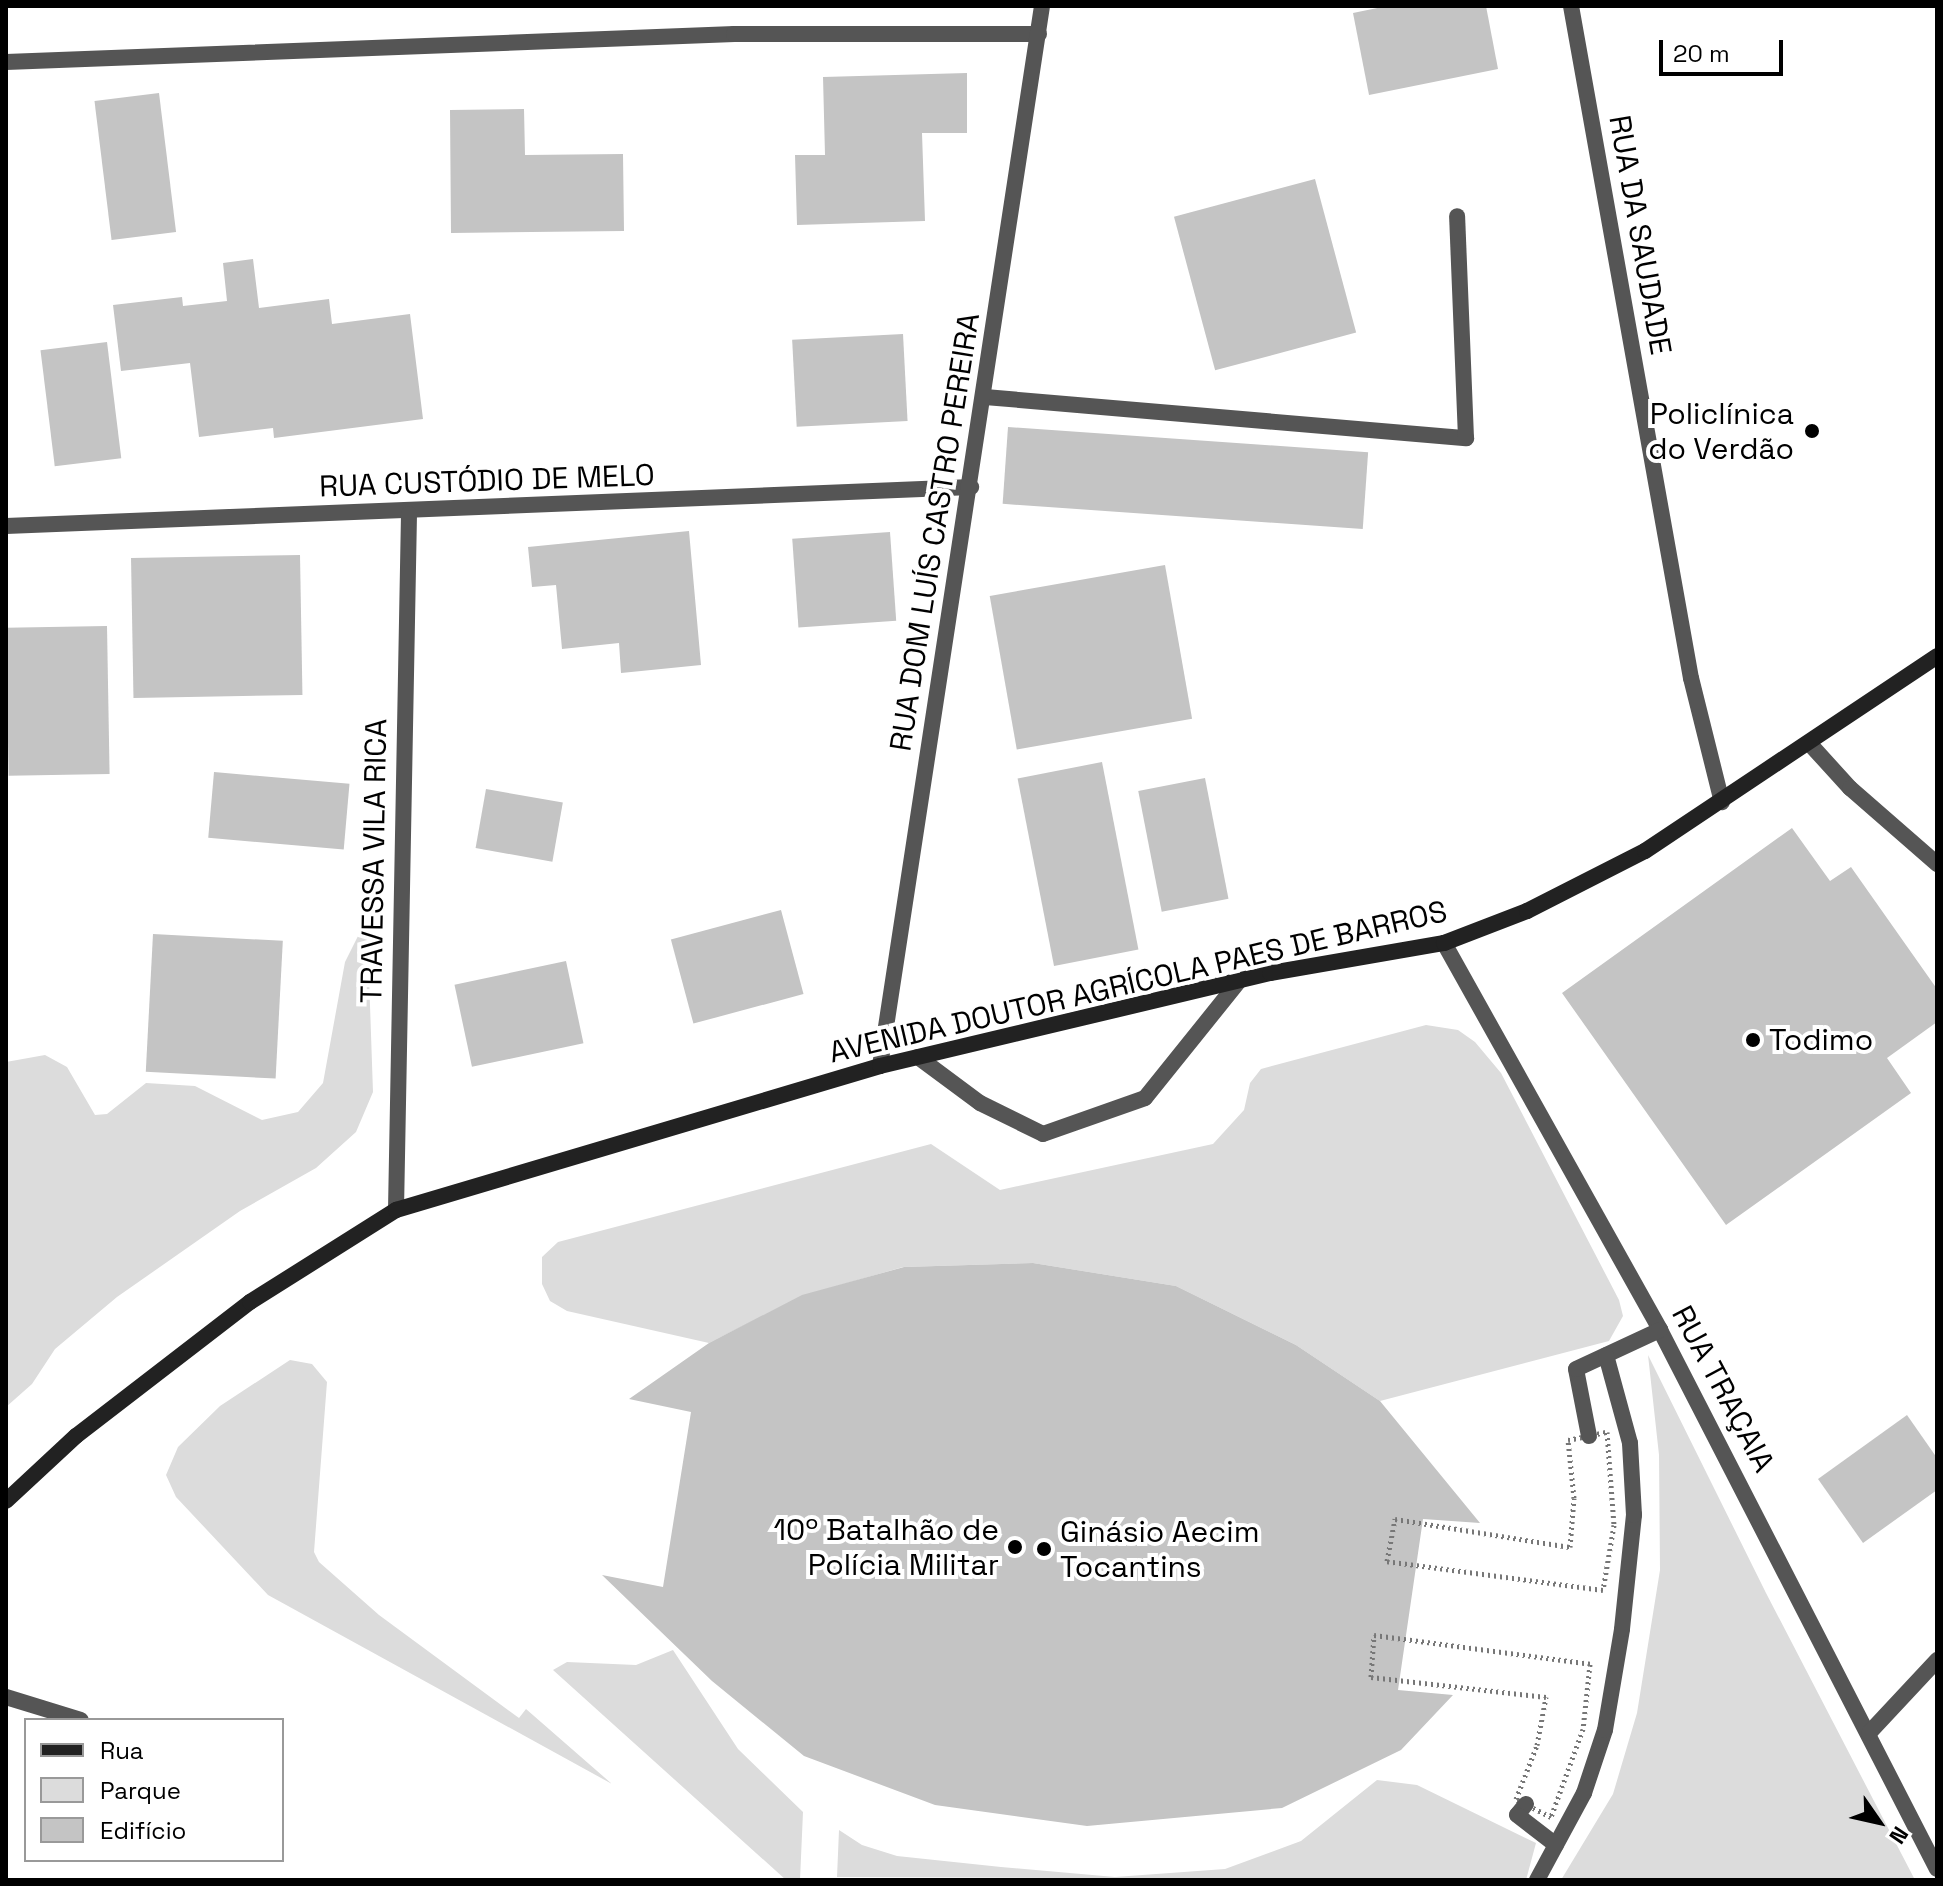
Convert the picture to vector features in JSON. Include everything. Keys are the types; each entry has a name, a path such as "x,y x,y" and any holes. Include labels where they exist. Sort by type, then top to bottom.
{"street":[{"name":"RUA DOM LUÍS CASTRO PEREIRA","path":"880,1066 985,397 1042,6"},
{"name":"RUA DA SAUDADE","path":"1571,6 1691,678 1722,802"},
{"path":"6,62 734,34 1039,34"},
{"path":"985,397 1466,438 1457,216"},
{"name":"RUA CUSTÓDIO DE MELO","path":"6,526 409,514 971,487"},
{"name":"TRAVESSA VILA RICA","path":"396,1210 409,514"},
{"name":"AVENIDA DOUTOR AGRÍCOLA PAES DE BARROS","path":"6,1501 76,1436 250,1302 396,1210 880,1066 1240,980 1444,943 1540,905 1645,851 1937,656"},
{"path":"1809,743 1850,788 1937,864"},
{"name":"RUA TRAÇAIA","path":"1444,943 1660,1330 1937,1869"},
{"path":"918,1057 980,1103 1043,1134 1145,1098 1240,980"},
{"path":"1589,1436 1576,1369 1660,1330"},
{"path":"1537,1880 1584,1793 1605,1730 1634,1515 1630,1443 1606,1355"},
{"path":"1869,1733 1937,1660"},
{"path":"6,1697 74,1718"},
{"path":"1526,1804 1517,1815 1556,1845"}],"path":[{"path":"1607,1432 1614,1488 1603,1590 1387,1561 1395,1519 1570,1547 1574,1498 1568,1440 1589,1436 1607,1432"},
{"path":"1374,1635 1590,1664 1583,1729 1551,1817 1526,1804 1516,1799 1537,1745 1546,1697 1371,1677 1374,1635"}],"green space":[{"path":"367,918 373,1092 356,1132 316,1168 240,1211 117,1297 55,1349 32,1384 6,1407 6,1062 45,1055 67,1067 95,1115 107,1114 146,1083 195,1086 262,1120 298,1112 323,1083 345,962"},
{"path":"1426,1025 1458,1030 1475,1042 1501,1073 1619,1300 1623,1316 1609,1341 1380,1401 1296,1345 1176,1286 1033,1263 903,1267 802,1296 709,1343 567,1311 550,1301 542,1284 542,1257 558,1242 931,1144 1000,1190 1213,1144 1244,1110 1250,1083 1261,1069"},
{"path":"1648,1355 1766,1593 1915,1880 1561,1880 1613,1794 1637,1713 1660,1570 1659,1455"},
{"path":"290,1360 312,1364 327,1382 314,1552 319,1562 379,1615 519,1718 526,1709 612,1784 268,1595 176,1497 166,1475 178,1447 220,1406"},
{"path":"673,1650 738,1749 803,1812 800,1880 786,1880 553,1670 567,1662 636,1665"},
{"path":"1377,1780 1417,1785 1536,1843 1526,1880 837,1877 839,1830 862,1845 897,1856 1001,1867 1115,1877 1225,1869 1301,1841"}],"building":[{"path":"1387,6 1486,6 1498,69 1369,95 1353,13"},
{"path":"967,73 967,133 922,133 925,221 797,225 795,155 825,155 823,77"},
{"path":"159,93 176,232 112,240 94,101"},
{"path":"524,109 525,155 623,154 624,231 451,233 450,110"},
{"path":"1315,179 1356,333 1215,370 1174,217"},
{"path":"253,259 259,308 329,299 332,324 410,314 423,419 274,438 273,428 199,437 190,363 121,371 113,305 182,297 183,306 227,301 223,263"},
{"path":"903,334 908,421 797,427 792,340"},
{"path":"107,342 121,458 55,466 40,350"},
{"path":"1008,427 1368,452 1363,529 1003,504"},
{"path":"689,531 701,665 621,673 619,643 562,649 556,585 532,587 528,547"},
{"path":"890,532 896,621 798,628 792,539"},
{"path":"300,555 302,695 133,698 131,558"},
{"path":"1165,565 1192,719 1017,750 990,596"},
{"path":"107,626 110,774 9,776 6,628"},
{"path":"1102,762 1138,949 1054,966 1018,778"},
{"path":"214,772 349,784 344,850 208,838"},
{"path":"1205,778 1228,899 1162,912 1138,791"},
{"path":"486,789 563,803 552,862 476,848"},
{"name":"Todimo","path":"1792,828 1830,881 1851,867 1937,989 1937,1022 1887,1058 1911,1093 1726,1225 1562,993"},
{"path":"781,910 804,994 693,1024 671,940"},
{"path":"153,934 283,941 276,1079 146,1072"},
{"path":"566,961 583,1043 472,1067 454,985"},
{"name":"Ginásio Aecim Tocantins","path":"1033,1263 1176,1286 1296,1345 1380,1401 1480,1523 1423,1519 1398,1690 1453,1695 1401,1750 1282,1808 1087,1826 935,1805 804,1756 712,1681 602,1575 663,1587 691,1412 629,1399 709,1343 802,1295 904,1267"},
{"path":"1907,1415 1937,1458 1937,1490 1863,1543 1818,1479"}],"place":[{"name":"Policlínica do Verdão","path":"1812,431"},
{"name":"Todimo","path":"1753,1040"},
{"name":"10º Batalhão de Polícia Militar","path":"1015,1547"},
{"name":"Ginásio Aecim Tocantins","path":"1044,1549"}]}
